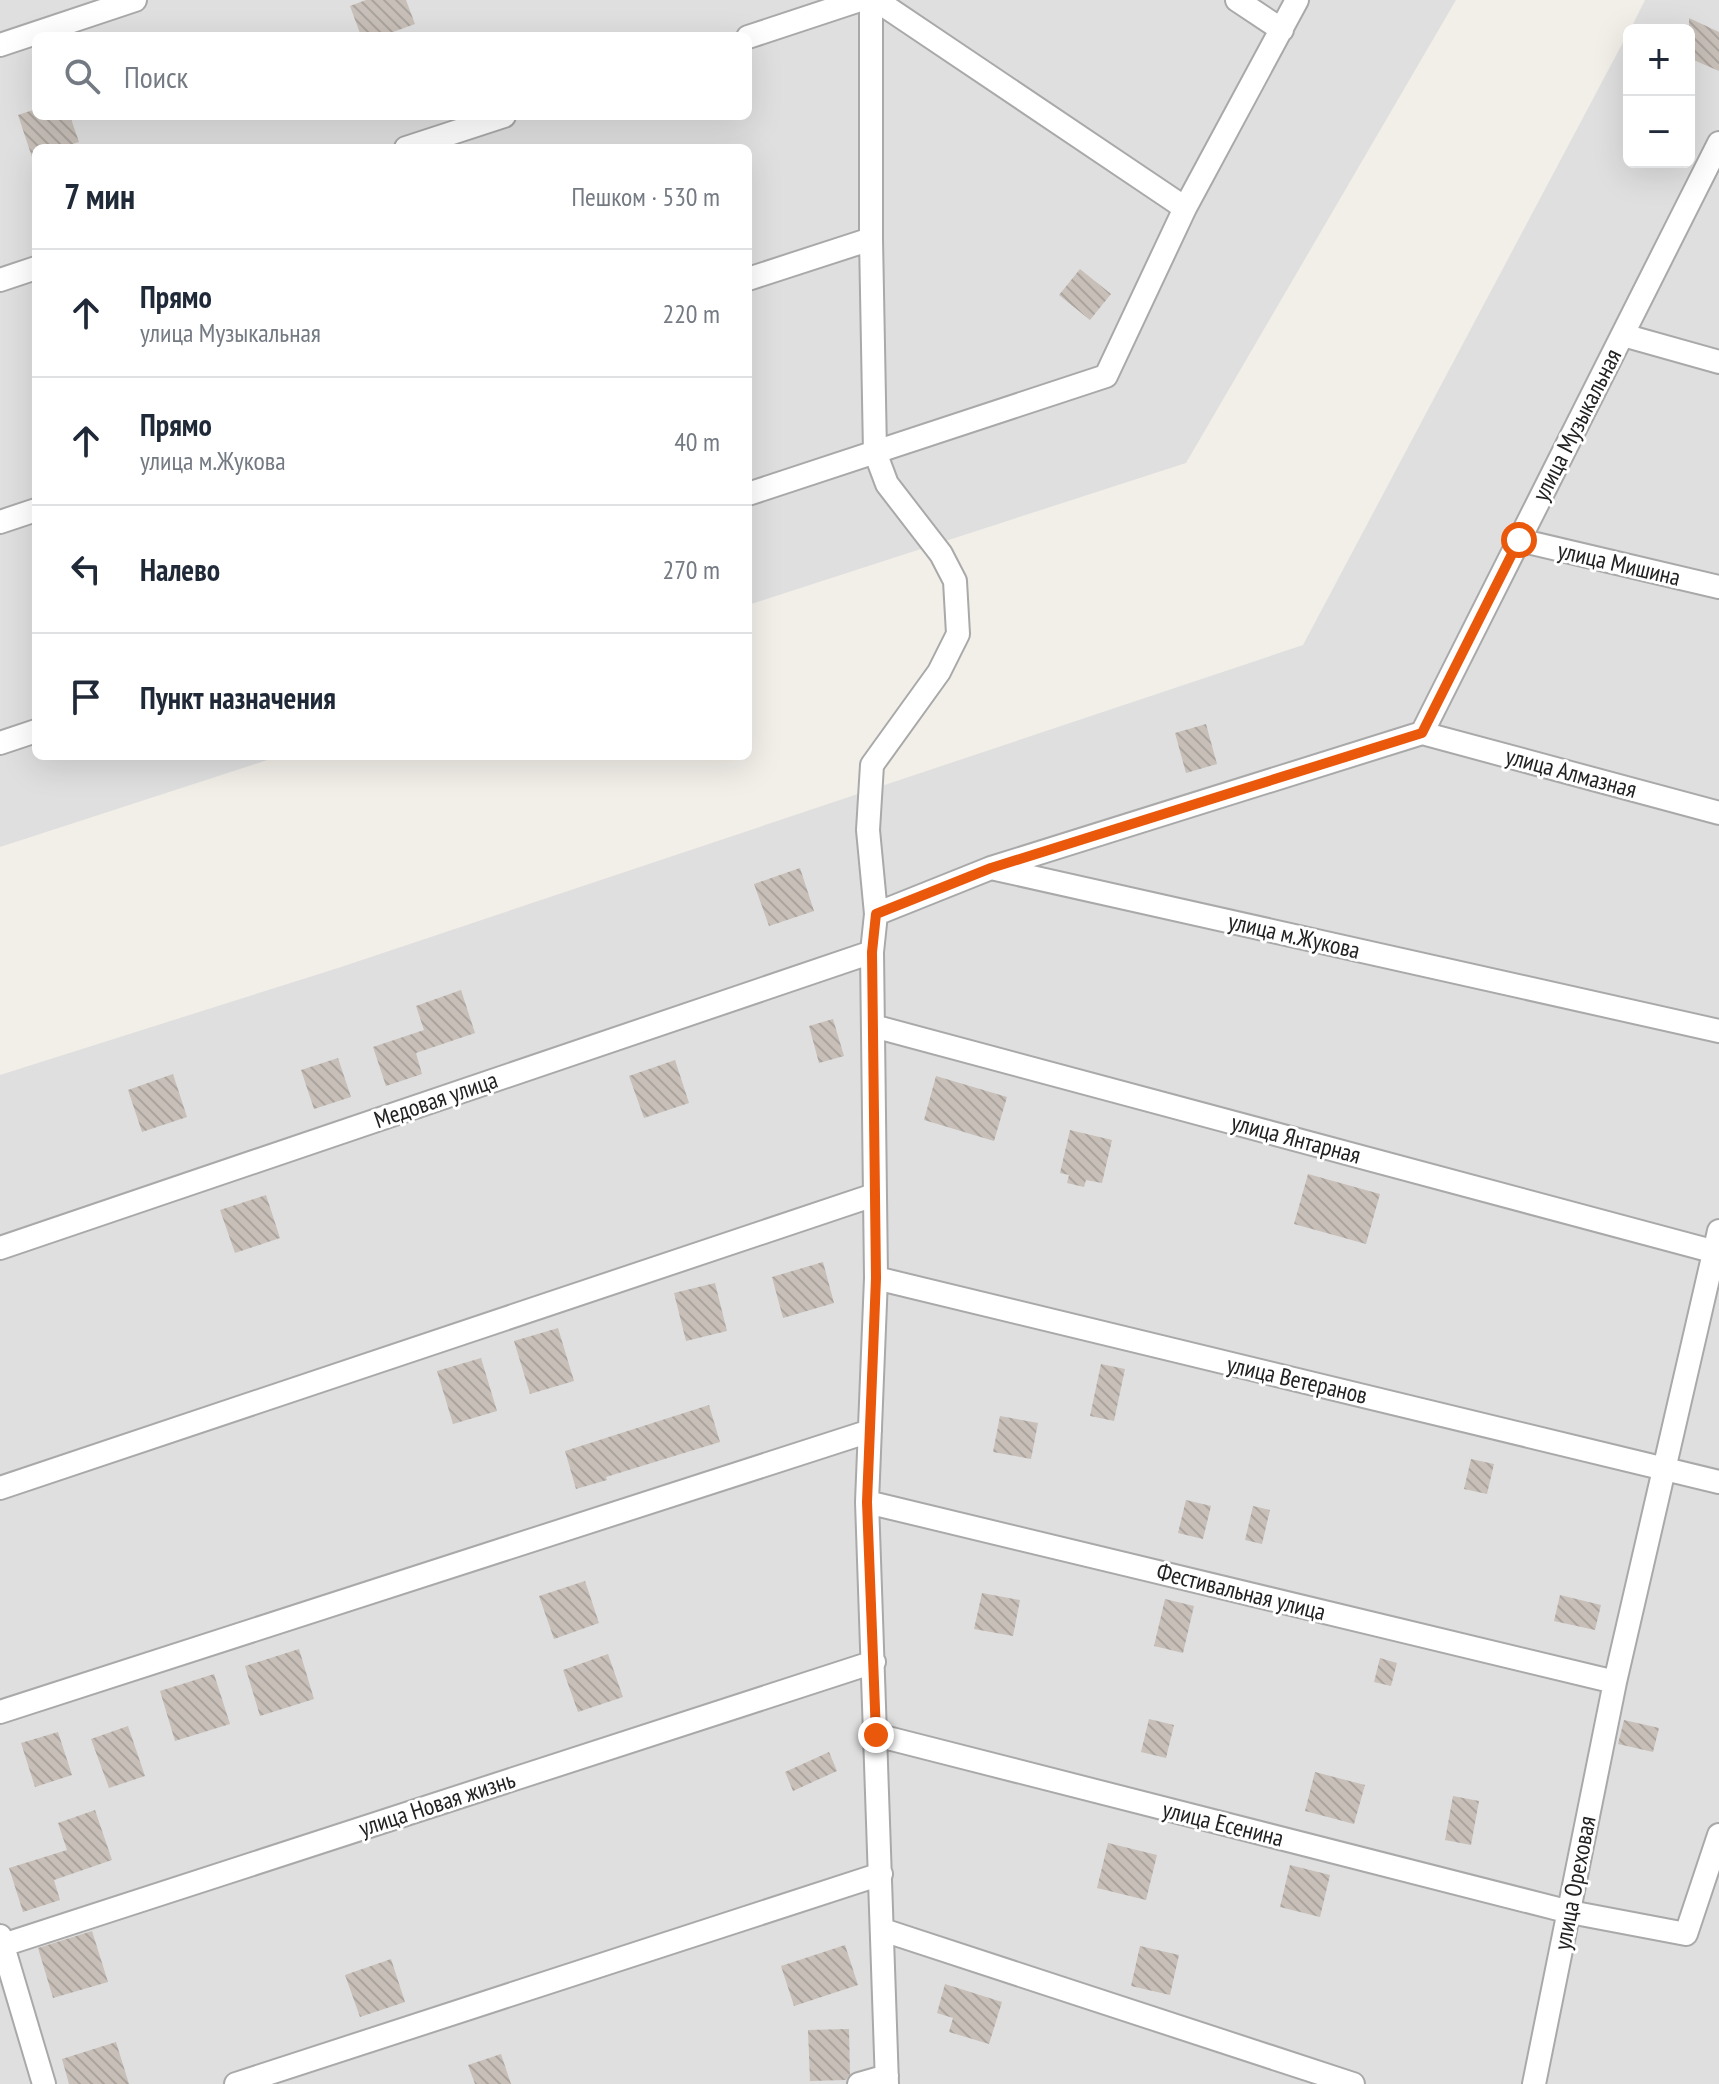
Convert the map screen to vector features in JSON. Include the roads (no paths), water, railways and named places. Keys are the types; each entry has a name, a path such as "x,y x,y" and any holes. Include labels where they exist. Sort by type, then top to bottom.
{"street":[{"path":"39,32 135,0"},
{"path":"752,36 860,0"},
{"path":"873,0 1185,208"},
{"path":"859,2084 887,2080 867,1502 876,1278 872,952 876,914 868,830 872,765 939,672 958,634 955,581 941,554 887,484 875,452 871,239 873,0"},
{"path":"1237,0 1282,30"},
{"path":"752,493 1106,376 1185,208 1297,0"},
{"path":"0,45 32,34"},
{"path":"418,144 492,120"},
{"name":"улица Музыкальная","path":"1422,733 1719,143"},
{"path":"752,278 871,239"},
{"path":"0,280 32,269"},
{"path":"1623,335 1719,362"},
{"path":"0,522 32,511"},
{"name":"улица Мишина","path":"1519,540 1719,587"},
{"path":"0,743 32,732"},
{"path":"876,914 991,868 1422,733"},
{"name":"улица Алмазная","path":"1422,733 1719,813"},
{"name":"улица м.Жукова","path":"991,868 1719,1031"},
{"name":"Медовая улица","path":"0,1248 872,952"},
{"name":"улица Янтарная","path":"873,1026 1718,1245"},
{"path":"0,1488 874,1195"},
{"name":"улица Ореховая","path":"1534,2084 1615,1682 1718,1245"},
{"name":"улица Ветеранов","path":"876,1278 1719,1482"},
{"path":"0,1712 870,1431"},
{"name":"Фестивальная улица","path":"867,1502 1615,1682"},
{"name":"улица Новая жизнь","path":"1,1943 874,1662"},
{"name":"улица Есенина","path":"876,1735 1570,1912 1686,1934 1719,1835"},
{"path":"236,2084 881,1874"},
{"path":"883,1930 1353,2084"},
{"path":"1,1943 44,2084"}]}
